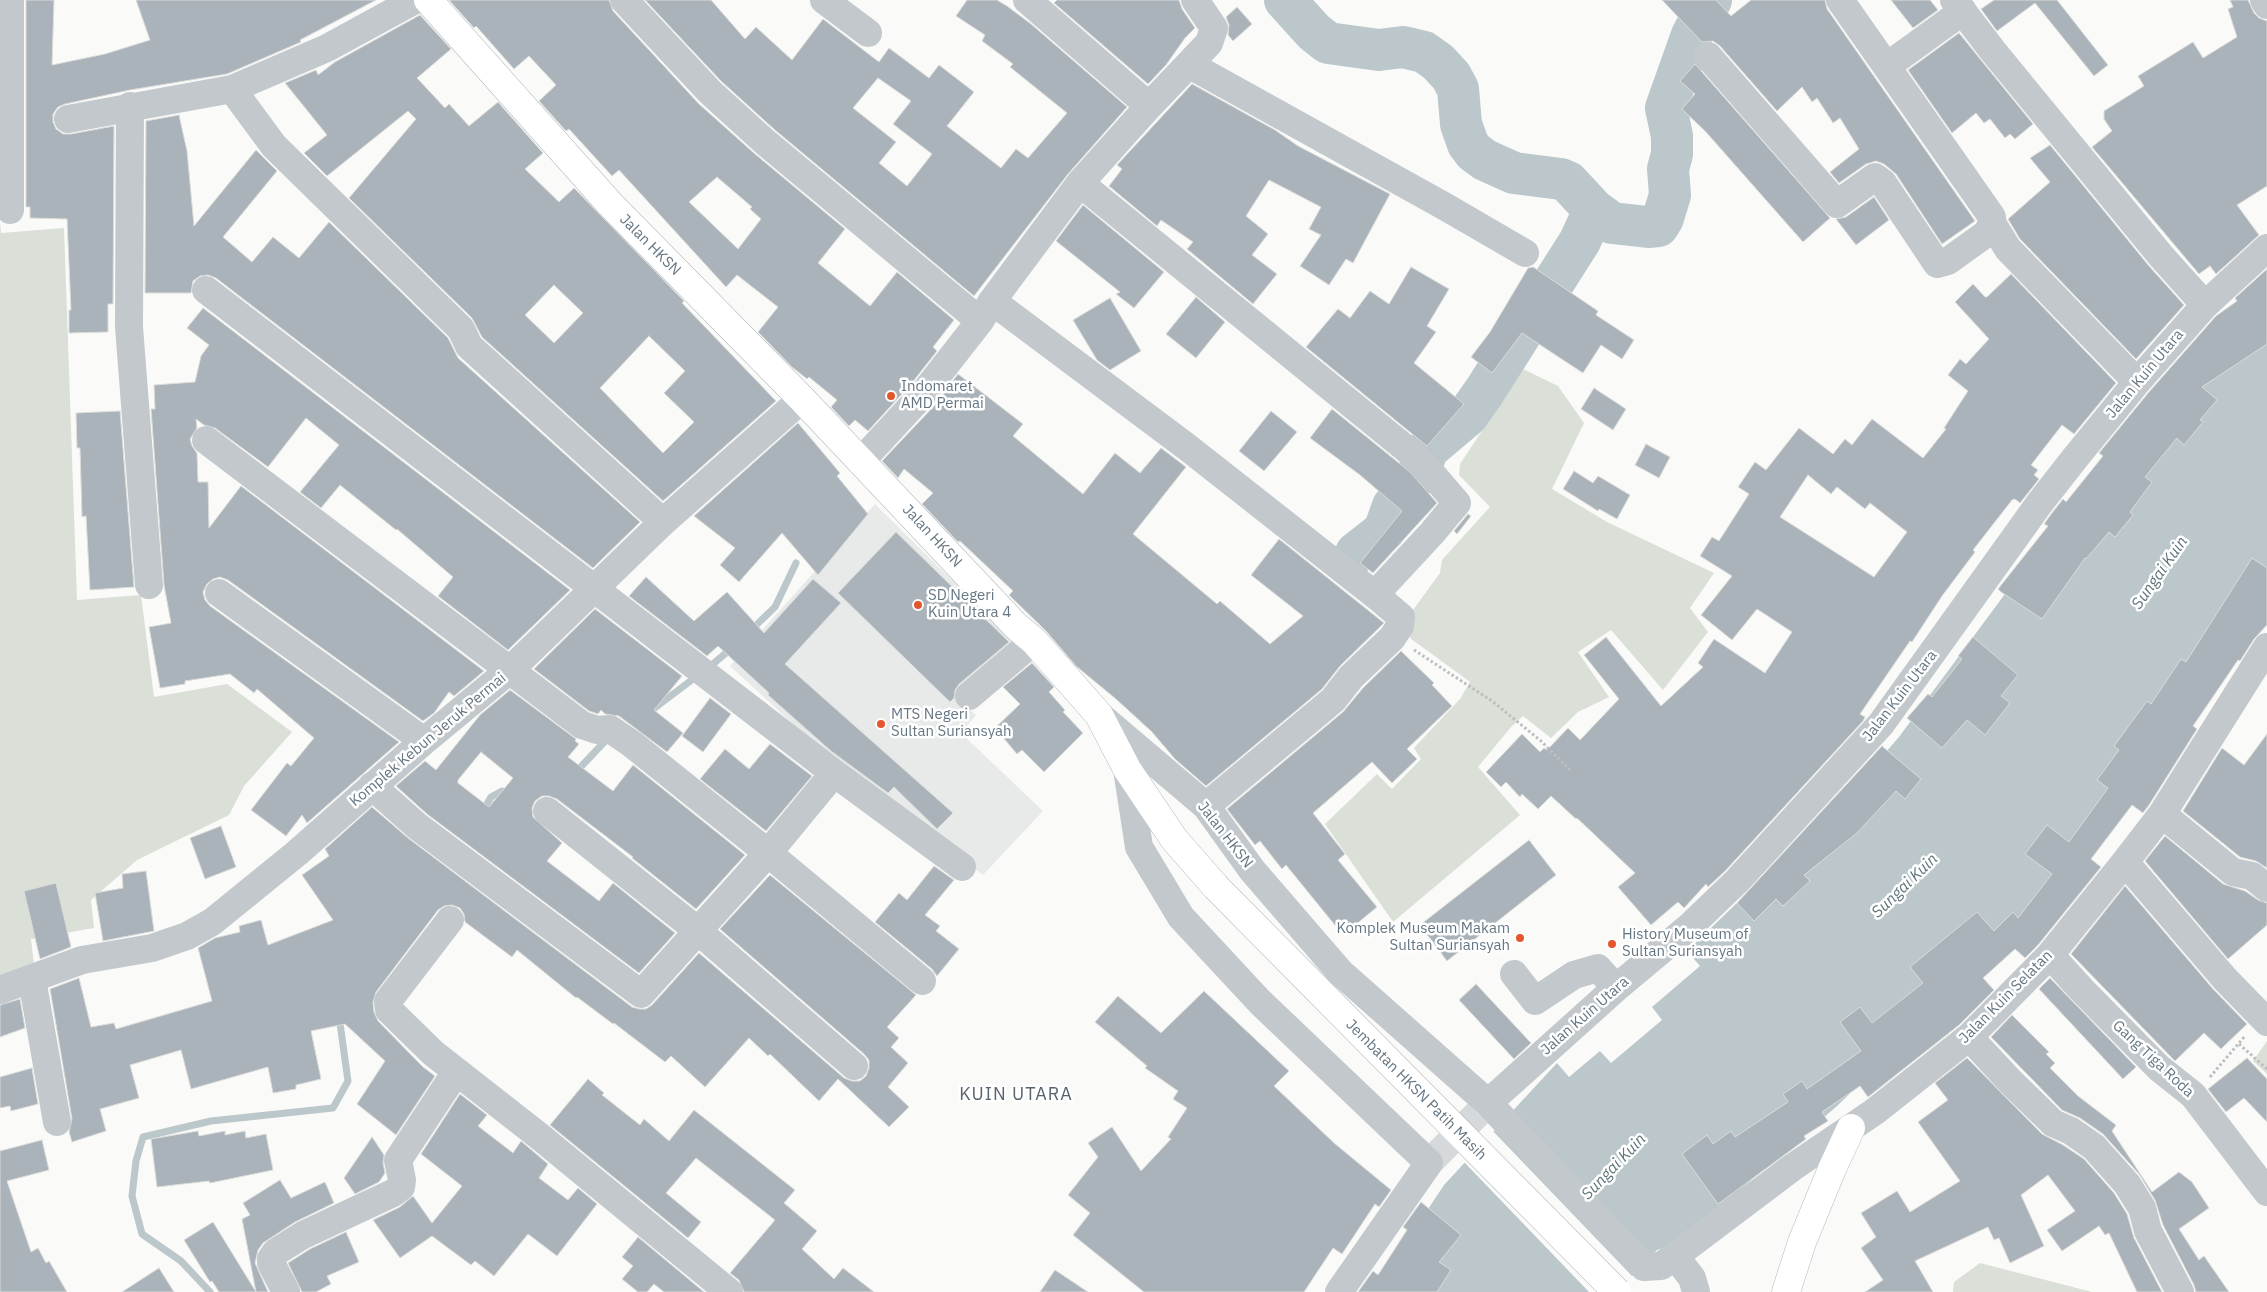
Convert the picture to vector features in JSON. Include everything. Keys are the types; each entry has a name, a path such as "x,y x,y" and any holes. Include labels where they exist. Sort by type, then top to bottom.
{"main road":[{"name":"Jalan HKSN","path":"428,0 610,204 802,399 1016,626 1034,641 1099,715"},
{"name":"Jembatan HKSN Patih Masih","path":"1099,715 1126,769 1174,839 1216,887 1617,1292"},
{"path":"1786,1292 1806,1233 1832,1169 1852,1128"}],"street":[{"path":"10,0 10,210"},
{"path":"68,119 130,106 232,89 327,48 415,0"},
{"path":"624,0 710,92 765,142 986,311 1187,447 1401,617 1400,626 1392,638 1351,677 1333,700 1206,806"},
{"path":"824,0 868,33"},
{"path":"1027,0 1149,106"},
{"path":"861,461 923,394 1080,183 1209,43 1214,28 1195,0"},
{"path":"1708,56 1837,204 1875,177 1883,183 1937,264 1948,261 1986,233 1992,223 1992,217 1989,210 1840,0"},
{"path":"2264,0 2267,5"},
{"path":"1887,66 1959,6 2161,256 2205,304"},
{"path":"1190,65 1444,206 1524,253"},
{"path":"232,89 274,146 461,329 469,346 663,522"},
{"path":"130,106 130,327 149,586"},
{"path":"1080,183 1421,461 1454,498 1456,506 1380,589 1379,598"},
{"path":"1992,223 2008,249 2137,382"},
{"name":"Jalan Kuin Utara","path":"1492,1107 1616,988 1689,928 1737,881 1881,724 2039,504 2137,382 2205,304 2267,248"},
{"path":"206,290 596,588 834,773 962,867"},
{"name":"Komplek Kebun Jeruk Permai","path":"0,990 82,960 152,948 212,922 297,853 424,741 510,669 663,522 802,399"},
{"path":"206,440 582,725 597,730 614,732 768,853 922,981"},
{"path":"219,593 424,741"},
{"path":"969,696 1034,641"},
{"name":"Jalan Kuin Selatan","path":"1660,1263 1793,1167 1852,1128 1969,1037 2050,955 2162,814 2267,647"},
{"name":"Jalan HKSN","path":"1099,715 1206,806 1252,870 1340,972 1492,1107 1660,1263 1692,1278 1696,1292"},
{"path":"1126,769 1139,847 1181,917 1260,1002 1429,1163 1339,1292"},
{"path":"372,786 417,826 641,994 768,853 834,773"},
{"path":"548,812 697,930 854,1066"},
{"path":"2162,814 2234,872 2252,876 2267,888"},
{"path":"2125,862 2209,960 2264,1019"},
{"path":"450,920 388,1000 389,1010 433,1053 729,1292"},
{"name":"Gang Tiga Roda","path":"2050,955 2159,1068 2193,1095 2267,1192"},
{"path":"1514,974 1535,1001 1574,975 1598,968 1616,988"},
{"path":"32,979 57,1122"},
{"path":"1969,1037 2053,1123 2071,1131 2094,1147 2128,1184 2142,1208 2148,1231 2180,1292"},
{"path":"286,1292 271,1263 271,1259 276,1252 303,1235 394,1193 401,1187 402,1180 398,1160 456,1072"}],"path":[{"path":"1392,638 1407,645 1492,701 1541,741 1572,772"},
{"path":"2193,1095 2238,1044 2264,1019"},
{"path":"2238,1044 2267,1069"}],"shaded area":[{"path":"0,222 1,233 64,228 77,600 141,595 154,697 227,684 292,732 244,786 229,815 137,860 91,900 94,928 31,939 34,965 0,976"},
{"path":"1523,369 1558,386 1584,423 1552,489 1607,522 1714,573 1690,608 1708,632 1663,690 1611,630 1578,652 1609,697 1578,712 1551,738 1523,716 1511,727 1478,767 1520,815 1393,922 1325,824 1377,774 1392,789 1421,759 1414,748 1460,699 1470,682 1410,638 1413,610 1440,573 1442,560 1490,507 1459,475 1460,464"},
{"name":"MTS Negeri Sultan Suriansyah","path":"875,504 1016,643 956,697 976,715 961,733 1043,811 983,875 831,759 730,666"},
{"path":"2267,1041 2267,1074 2253,1061"},
{"path":"1980,1263 2092,1292 1953,1292 1954,1282"}],"water":[{"name":"Sungai Kuin","path":"2267,316 2267,611 2129,808 1929,1017 1837,1106 1679,1243 1657,1250 1630,1278 1626,1292 1373,1292 1444,1185 1557,1063 1569,1077 1600,1051 1611,1063 1662,1020 1652,1007 1700,966 1687,951 1845,799 1899,737 2102,463"}],"pier":[{"path":"1491,1129 1634,1278 1629,1292 1589,1292 1463,1161"}],"building":[{"path":"26,0 54,0 52,65 105,54 150,40 136,0 376,0 300,40 301,42 227,74 130,90 58,107 53,114 53,122 56,129 63,134 114,126 113,304 108,304 108,332 69,333 69,310 71,310 67,219 30,218 30,207 26,207"},
{"path":"449,0 609,0 613,11 699,104 755,154 845,229 818,263 870,306 897,272 954,320 933,347 937,351 911,384 868,431 855,420 849,426 831,407 837,400 809,377 807,379 792,367 758,332 778,307 737,275 726,287 619,170 612,176 569,129 566,131 539,101 556,85 529,56 514,69 476,26 474,28","holes":["717,177 752,207 750,209 761,219 738,249 689,202"]},
{"path":"645,0 711,0 745,39 756,27 792,60 823,19 879,62 889,48 929,78 939,65 974,92 947,126 1001,168 1016,149 1028,158 1067,113 1010,67 1013,64 982,41 985,35 956,16 967,0 997,0 1007,6 1031,24 1127,107 1068,174 974,296 775,130 721,81","holes":["878,78 911,101 893,124 932,154 907,186 879,163 896,142 853,108"]},
{"path":"1057,0 1179,0 1182,9 1195,28 1185,38 1166,65 1148,84 1054,3"},
{"path":"1662,0 1716,0 1731,16 1751,0 1825,0 1827,9 1975,221 1942,244 1896,174 1884,164 1876,161 1866,164 1839,183 1830,172 1859,149 1840,118 1833,123 1817,98 1812,102 1802,87 1777,111 1720,46 1713,41 1702,42"},
{"path":"1891,0 1930,0 1938,10 1913,28"},
{"path":"1994,0 2057,0 2108,65 2094,76 2035,3 1997,31 1981,9"},
{"path":"2230,0 2248,0 2254,13 2259,18 2267,21 2267,186 2237,205 2259,235 2216,274 2210,266 2199,274 2092,147 2112,131 2104,119 2104,111 2144,86 2138,76 2193,42 2203,58 2237,37 2228,9 2233,7"},
{"path":"1237,7 1252,24 1233,41 1228,35 1229,25 1226,17"},
{"path":"420,15 451,49 417,78 445,108 449,104 469,126 498,102 543,153 525,169 559,202 574,188 684,301 682,303 776,401 663,501 482,337 472,318 349,198 416,119 408,111 327,176 304,153 327,135 285,83 316,70 318,75 335,62","holes":["554,285 583,313 554,343 525,315","649,336 685,371 664,393 694,422 663,453 600,388"]},
{"path":"1959,33 2033,124 2015,139 2010,134 2005,138 1990,119 1984,123 1976,113 1952,133 1908,70"},
{"path":"1695,64 1830,218 1803,242 1706,132 1682,109 1695,94 1680,81"},
{"path":"1192,84 1275,130 1298,146 1390,194 1353,263 1346,259 1329,285 1300,266 1321,235 1309,229 1321,207 1269,180 1246,216 1268,234 1252,255 1277,274 1253,304 1187,249 1193,242 1161,220 1157,226 1109,186 1122,169 1117,165"},
{"path":"179,115 187,151 194,226 256,150 277,171 223,237 252,262 273,237 299,258 329,222 448,338 458,358 640,522 593,568 216,278 208,275 200,276 193,281 191,293 145,293 146,121"},
{"path":"2050,145 2149,266 2184,305 2136,359 2020,239 2008,219 2050,182 2030,158"},
{"path":"1874,197 1889,220 1856,245 1836,219 1846,217"},
{"path":"1083,205 1164,272 1134,308 1116,294 1120,292 1056,241"},
{"path":"1411,267 1449,289 1427,326 1436,332 1414,363 1464,404 1427,446 1306,347 1338,309 1350,318 1370,291 1389,304"},
{"path":"1533,267 1598,311 1596,315 1634,340 1622,359 1601,345 1583,373 1522,333 1492,373 1471,357 1490,332 1528,268"},
{"path":"2267,269 2267,344 2202,387 2217,400 2200,420 2203,422 2184,445 2177,438 2145,477 2152,482 2130,512 2133,515 2115,537 2109,532 2085,558 2042,619 2001,592 1998,589 2048,526 2044,524 2052,513 2063,499 2066,502 2103,456 2099,453 2149,392 2216,316 2237,301 2235,298"},
{"path":"2011,274 2116,383 2074,434 2062,425 2031,465 2038,470 2034,475 2039,479 2020,503 2015,499 2012,500 1973,550 1975,552 1860,714 1865,717 1863,721 1726,870 1708,887 1706,884 1684,908 1678,902 1651,925 1618,887 1635,873 1577,818 1551,796 1538,809 1522,794 1520,797 1506,782 1501,787 1486,772 1522,734 1540,752 1544,748 1547,750 1568,728 1580,740 1619,699 1584,655 1606,637 1661,706 1703,667 1698,663 1714,639 1765,673 1792,632 1757,609 1732,640 1701,615 1732,576 1700,556 1712,537 1719,541 1749,494 1738,487 1755,462 1766,470 1799,428 1833,454 1845,439 1852,445 1872,419 1923,458 1946,429 1944,428 1968,391 1948,375 1960,359 1966,364 1989,339 1955,302 1973,284 1987,297","holes":["1808,475 1831,494 1837,487 1865,509 1870,503 1907,532 1874,577 1780,517"]},
{"path":"1196,297 1225,322 1196,358 1166,334"},
{"path":"1110,298 1141,351 1110,370 1097,360 1073,320"},
{"path":"203,308 570,590 508,650 438,596 453,577 397,529 340,485 321,508 300,492 339,445 306,418 268,467 215,428 204,425 196,419 197,428 190,439 197,453 198,482 208,482 209,528 241,486 484,671 454,696 449,692 434,713 423,721 228,580 220,577 213,579 207,584 203,592 205,600 210,606 399,742 307,823 302,815 286,836 251,810 287,763 291,766 314,738 257,689 254,693 230,674 185,681 185,684 160,688 149,627 171,623 164,585 151,409 155,409 154,385 195,382 201,356 209,345 187,328"},
{"path":"958,374 1023,424 1013,436 1083,494 1115,453 1140,473 1161,448 1186,467 1133,534 1217,604 1220,601 1270,644 1303,616 1251,575 1279,539 1384,623 1340,666 1322,689 1206,786 1175,759 1152,732 1076,666 1046,631 1009,595 1013,591 960,541 958,542 922,504 933,493 904,469 898,478 882,461 935,405"},
{"path":"1594,388 1626,409 1613,430 1581,409"},
{"path":"1332,409 1410,472 1437,503 1373,573 1360,563 1402,511 1360,475 1310,438"},
{"path":"120,411 134,587 90,590 86,516 82,517 80,448 77,448 76,413"},
{"path":"1271,411 1297,432 1264,471 1239,451"},
{"path":"798,423 840,473 837,476 868,514 818,575 782,533 739,582 720,565 735,548 694,516"},
{"path":"1646,444 1670,457 1659,478 1635,465"},
{"path":"1574,471 1593,483 1598,476 1630,495 1617,519 1599,509 1598,511 1563,489"},
{"path":"1468,514 1471,516 1457,534 1454,531"},
{"name":"SD Negeri Kuin Utara 4","path":"896,532 1009,642 959,684 955,690 954,698 950,702 838,593"},
{"path":"2252,558 2267,568 2267,625 2254,639 2240,661 2238,660 2193,726 2197,729 2149,805 2143,813 2132,805 2091,859 2101,867 2038,945 2025,958 2015,949 1983,978 1994,990 1959,1025 1868,1097 1860,1086 1822,1112 1828,1121 1804,1136 1806,1139 1718,1204 1682,1154 1707,1135 1713,1144 1731,1131 1735,1137 1788,1102 1783,1094 1802,1081 1807,1089 1861,1051 1840,1022 1860,1007 1872,1023 1923,983 1910,967 1977,912 1994,931 2013,912 2018,918 2052,874 2025,854 2047,825 2069,842 2108,788 2097,780 2119,750 2114,746 2147,701 2151,704 2181,659 2186,662"},
{"path":"646,577 694,621 727,592 764,633 813,579 841,603 785,664 953,813 937,829 894,787 888,793 831,751 768,695 769,693 718,646 707,656 629,596"},
{"path":"595,609 682,676 654,710 683,733 667,752 619,716 605,714 601,710 598,714 589,711 534,669"},
{"path":"1973,637 2018,675 2001,696 2010,703 1985,735 1967,720 1942,748 1907,718 1928,694 1932,697 1962,659 1958,656"},
{"path":"1401,651 1434,683 1432,685 1452,706 1407,749 1417,759 1392,783 1372,762 1313,813 1345,854 1338,860 1377,907 1343,935 1286,865 1282,869 1260,841 1255,845 1227,809 1343,712 1363,688"},
{"path":"1032,663 1054,687 1049,692 1065,710 1063,712 1083,733 1044,772 1022,750 1017,754 995,728 1020,704 1003,687"},
{"path":"510,690 576,739 575,741 579,744 568,757 613,791 633,765 745,855 696,909 633,857 557,799 542,796 535,801 532,808 533,817 562,843 547,861 599,901 613,883 675,933 639,973 427,814 396,786 425,761 436,770 480,715","holes":["481,752 513,778 489,807 458,783 458,780"]},
{"path":"710,698 731,714 703,752 682,736"},
{"path":"2267,734 2267,868 2256,861 2240,857 2183,811 2222,748 2244,765"},
{"path":"770,744 812,776 766,831 700,779 725,749 749,769"},
{"path":"1882,746 1921,779 1905,799 1896,791 1857,833 1804,875 1810,881 1783,906 1776,899 1754,921 1737,903"},
{"path":"372,807 408,838 632,1007 646,1009 652,1005 699,953 844,1078 860,1081 866,1076 869,1068 869,1060 864,1054 720,929 770,875 916,995 887,1027 899,1038 891,1047 908,1063 888,1087 909,1107 889,1127 838,1079 819,1101 770,1054 768,1056 749,1038 705,1087 671,1056 665,1062 614,1023 576,998 517,950 512,957 465,922 464,914 460,908 452,905 444,906 438,910 376,992 373,1002 374,1012 378,1021 423,1067 435,1076 396,1135 357,1104 385,1061 345,1024 311,1031 321,1079 296,1085 296,1089 273,1093 268,1067 191,1089 181,1050 130,1065 139,1098 100,1109 106,1131 72,1142 69,1132 72,1119 50,989 79,978 91,1027 114,1023 116,1029 212,1001 198,948 215,938 240,932 239,926 261,920 268,945 333,920 302,875 329,856 325,849"},
{"path":"221,826 236,867 205,879 190,838"},
{"path":"2165,836 2223,884 2245,891 2258,900 2267,903 2267,925 2228,959 2145,861"},
{"path":"1529,840 1556,875 1447,961 1420,925"},
{"path":"934,866 954,880 925,915 940,926 936,931 959,949 937,976 932,969 875,922 899,893 907,900"},
{"path":"146,871 154,931 103,941 95,893 123,888 122,874"},
{"path":"56,883 71,947 40,959 24,891"},
{"path":"2125,886 2213,989 2247,1024 2221,1049 2204,1033 2175,1061 2071,954"},
{"path":"2050,978 2136,1067 2123,1079 2039,989"},
{"path":"1476,984 1531,1043 1514,1059 1459,1000"},
{"path":"1204,991 1289,1071 1274,1086 1334,1143 1391,1190 1379,1207 1375,1204 1342,1254 1333,1248 1304,1292 1144,1292 1073,1235 1090,1213 1068,1195 1098,1157 1088,1143 1112,1127 1141,1171 1171,1139 1168,1137 1187,1108 1173,1099 1178,1091 1145,1068 1147,1066 1095,1022 1118,996 1161,1033"},
{"path":"20,999 25,1028 0,1037 0,1005"},
{"path":"2012,1015 2049,1052 2046,1054 2055,1063 2050,1068 2078,1096 2116,1125 2112,1131 2152,1192 2179,1172 2192,1182 2209,1208 2179,1229 2199,1260 2204,1256 2229,1292 2196,1292 2163,1225 2155,1200 2139,1174 2103,1134 2080,1118 2062,1110 1991,1037"},
{"path":"1967,1058 2042,1134 2084,1159 2114,1193 2127,1214 2134,1238 2162,1292 2137,1292 2109,1233 2105,1235 2099,1226 2062,1251 2047,1230 2075,1211 2048,1175 2021,1195 2044,1246 2010,1263 1999,1238 1994,1240 1988,1227 1915,1261 1933,1292 1865,1292 1883,1280 1861,1248 1876,1237 1861,1213 1897,1191 1910,1212 1960,1181 1918,1122 1948,1100 1935,1083"},
{"path":"2247,1058 2267,1079 2267,1122 2244,1098 2226,1112 2208,1089"},
{"path":"32,1068 38,1104 11,1111 10,1106 0,1108 0,1077"},
{"path":"588,1079 604,1093 602,1095 640,1125 644,1119 669,1141 694,1110 795,1190 784,1203 817,1231 802,1249 834,1279 843,1268 874,1292 744,1292 739,1280 730,1273 775,1220 696,1158 666,1193 701,1222 688,1238 550,1125"},
{"path":"460,1094 487,1115 478,1126 513,1153 521,1141 548,1164 539,1178 568,1200 578,1188 597,1204 557,1256 528,1234 494,1276 475,1261 471,1265 432,1236 400,1258 373,1220 400,1207 413,1196 432,1223 462,1186 421,1154"},
{"path":"198,1131 199,1136 225,1131 225,1135 245,1131 246,1138 266,1134 273,1170 210,1183 209,1181 157,1187 151,1139"},
{"path":"372,1137 384,1155 385,1173 379,1182 355,1194 344,1178"},
{"path":"42,1140 49,1170 7,1181 31,1252 38,1248 46,1263 49,1261 67,1292 0,1292 0,1151"},
{"path":"280,1180 291,1198 325,1182 334,1203 295,1222 263,1243 258,1250 255,1263 268,1292 256,1292 242,1219 250,1215 243,1203"},
{"path":"1421,1202 1461,1235 1439,1262 1451,1270 1437,1292 1358,1292 1373,1271 1378,1275 1407,1230 1403,1227"},
{"path":"213,1222 256,1292 219,1292 212,1281 210,1282 184,1240"},
{"path":"346,1232 359,1262 327,1276 331,1284 316,1292 302,1292 288,1263 310,1249"},
{"path":"638,1237 704,1292 664,1292 654,1284 647,1292 638,1292 622,1279 633,1266 622,1257"},
{"path":"159,1268 174,1292 122,1292"},
{"path":"1055,1270 1088,1292 1040,1292"}],"waterway":[{"path":"1285,0 1314,32 1328,43 1379,50 1403,47 1424,52 1438,62 1451,76 1458,89 1461,124 1468,144 1474,152 1485,160 1514,173 1561,179 1568,182 1594,210 1612,223 1648,227 1658,226 1663,218 1670,195 1668,169 1672,154 1672,136 1666,108 1692,35 1711,0"},
{"path":"1356,553 1384,531 1393,506 1417,475 1428,449 1467,416 1484,392 1580,241 1594,210"},
{"path":"751,630 775,607 796,563"},
{"path":"708,668 732,648"},
{"path":"648,713 697,676"},
{"path":"575,773 609,737"},
{"path":"482,813 491,797 502,791 509,794"},
{"path":"210,1292 181,1261 142,1234 132,1196 136,1161 143,1137 211,1121 333,1108 348,1081 339,1016"}],"tunnel":[{"path":"1429,1163 1488,1103"}],"place":[{"name":"Indomaret AMD Permai","path":"891,396"},
{"name":"SD Negeri Kuin Utara 4","path":"918,605"},
{"name":"MTS Negeri Sultan Suriansyah","path":"881,724"},
{"name":"Komplek Museum Makam Sultan Suriansyah","path":"1520,938"},
{"name":"History Museum of Sultan Suriansyah","path":"1612,944"}],"district":[{"name":"KUIN UTARA","path":"1016,1095"}]}
